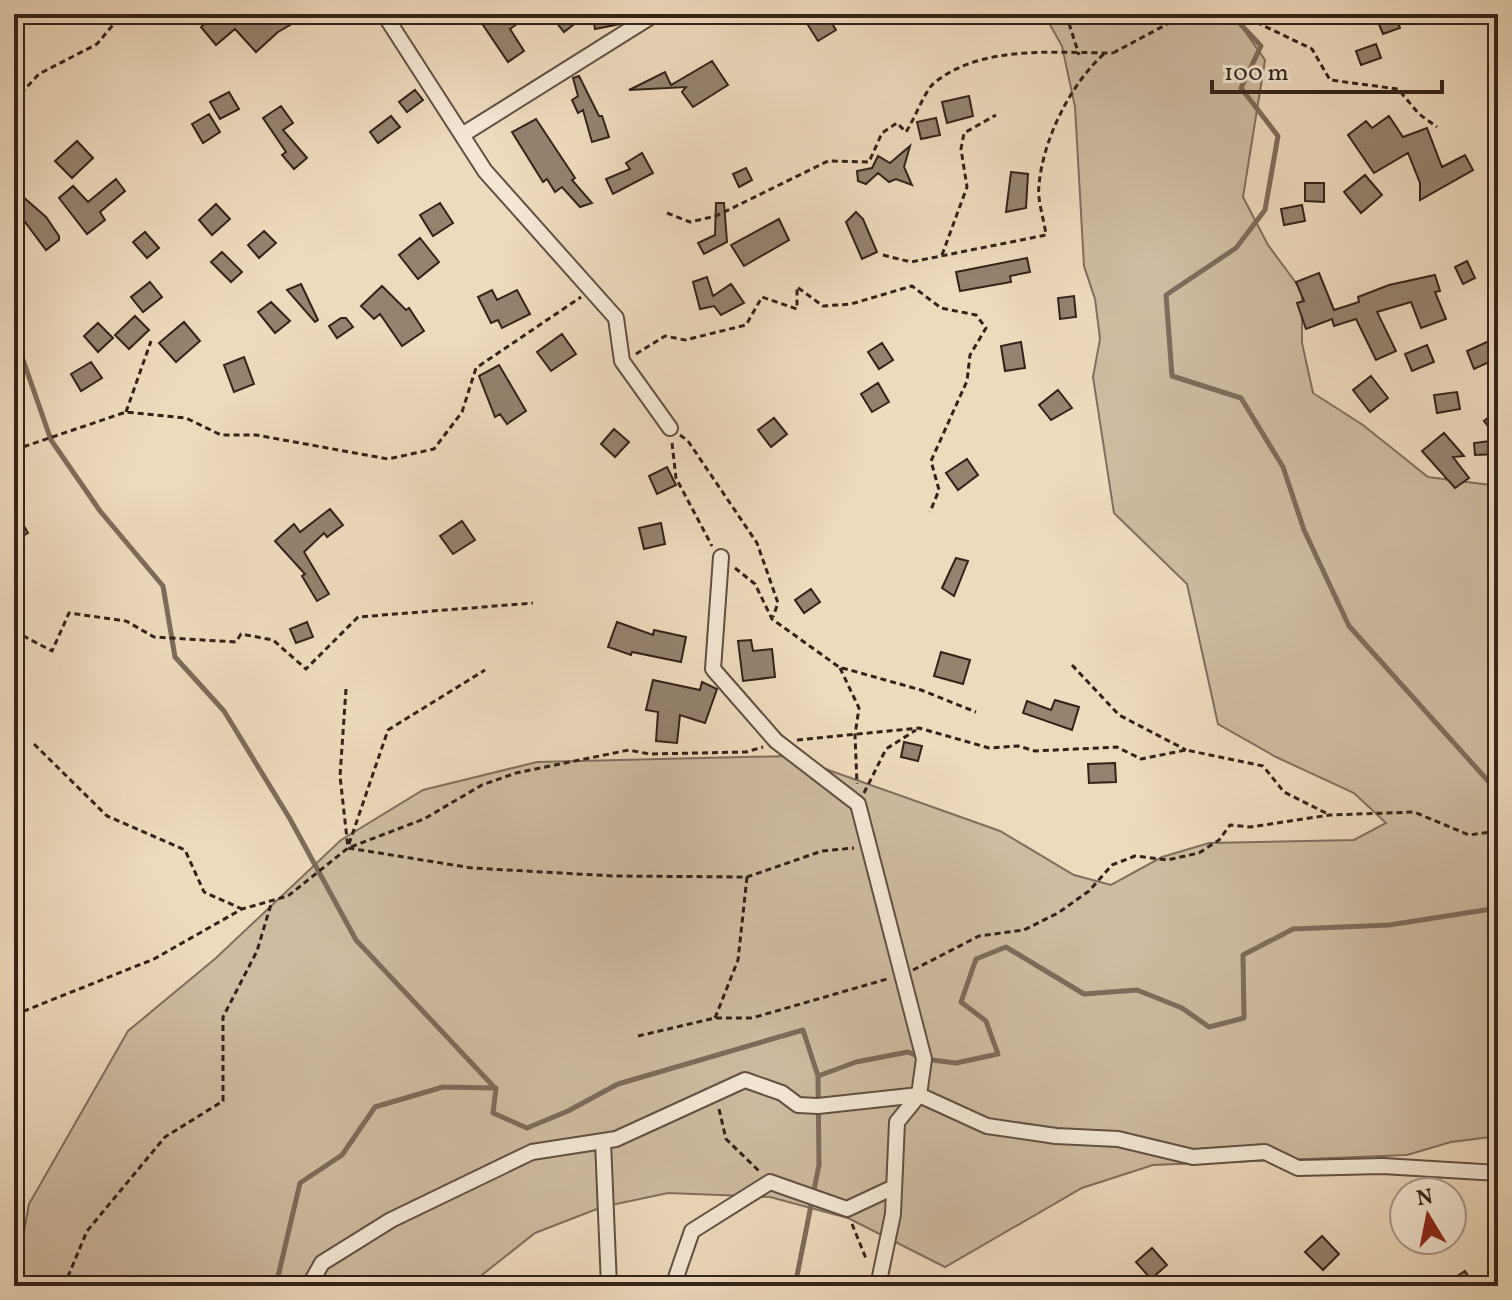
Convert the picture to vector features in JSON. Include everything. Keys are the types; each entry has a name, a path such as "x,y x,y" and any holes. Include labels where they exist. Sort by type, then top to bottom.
{"street":[{"path":"384,14 485,171 616,318 622,361 670,428"},
{"path":"462,135 655,14"},
{"path":"721,557 713,669 776,741 858,804 900,976 924,1059 919,1095 897,1122 893,1214 875,1280"},
{"path":"309,1286 322,1263 391,1220 532,1152 603,1141 648,1127 745,1080 782,1093 798,1105 818,1106 919,1095 987,1126 1056,1136 1118,1139 1193,1157 1265,1152 1298,1168 1383,1166 1498,1173"},
{"path":"603,1141 609,1286"},
{"path":"673,1286 692,1231 770,1182 847,1209 894,1187"}],"path":[{"path":"14,101 39,74 97,44 122,14"},
{"path":"1066,14 1079,55"},
{"path":"667,213 690,222 716,216 828,161 869,162 882,133 897,123 906,132 930,85 959,67 1011,54 1113,53 1186,14"},
{"path":"1250,14 1260,24 1312,49 1330,80 1398,89 1419,114 1437,127"},
{"path":"883,255 911,262 1046,235 1038,186 1050,140 1080,78 1104,53 1113,53"},
{"path":"942,255 967,187 961,149 964,133 996,115"},
{"path":"622,361 665,336 685,340 746,325 762,297 797,309 797,287 823,306 851,304 912,286 941,308 976,315 986,328 970,355 967,381 931,461 939,490 930,512"},
{"path":"14,450 126,412 186,418 221,435 256,435 388,459 434,449 462,412 476,368 590,291"},
{"path":"126,412 151,341"},
{"path":"670,428 676,478 706,539 721,557 755,584 772,619 839,667 921,690 976,712"},
{"path":"670,428 688,441 757,543 778,603 772,619"},
{"path":"14,631 52,651 69,613 126,621 154,637 213,643 236,642 241,634 273,640 306,669 358,617 533,603"},
{"path":"1072,665 1119,715 1186,750 1263,766 1284,792 1330,815"},
{"path":"839,667 859,708 855,735 858,804"},
{"path":"348,848 388,730 485,670"},
{"path":"346,689 340,776 348,848"},
{"path":"14,1015 154,959 242,909 288,896 348,848 424,819 482,785 516,773 629,750 649,754 746,752 776,741 919,728 989,748 1018,746 1035,751 1117,747 1141,759 1186,750"},
{"path":"858,804 886,749 919,728"},
{"path":"34,744 107,816 185,850 204,892 242,909"},
{"path":"638,1036 715,1018 752,1018 900,976 947,955 979,936 1024,930 1058,913 1089,891 1112,865 1135,856 1167,860 1199,853 1219,840 1230,825 1250,827 1330,815 1414,812 1469,835 1498,831"},
{"path":"348,848 472,868 614,876 747,877 822,851 868,847"},
{"path":"715,1018 738,960 747,877"},
{"path":"64,1286 87,1231 165,1137 223,1101 223,1017 257,951 272,901"},
{"path":"715,1092 726,1139 770,1182"},
{"path":"847,1209 875,1280"}],"shaded area":[{"path":"1044,14 1233,14 1265,60 1243,197 1268,245 1302,291 1302,343 1313,393 1363,425 1428,477 1498,486 1498,1136 1451,1142 1407,1155 1153,1165 1082,1188 945,1267 848,1218 770,1197 668,1193 602,1207 535,1233 468,1286 14,1286 29,1204 128,1031 216,958 341,840 423,790 537,762 789,756 1000,831 1074,875 1111,885 1162,857 1209,843 1354,840 1386,823 1354,793 1276,757 1218,724 1187,584 1114,513 1093,377 1100,339 1095,299 1084,266 1075,107 1062,46"}],"building":[{"path":"216,14 309,14 278,32 256,52 235,29 216,45 201,27"},
{"path":"493,14 531,14 510,29 524,51 508,62 481,22"},
{"path":"565,14 587,14 564,32 556,22"},
{"path":"592,14 636,14 620,24 595,29"},
{"path":"801,14 826,14 836,30 818,41"},
{"path":"1395,14 1400,28 1383,34 1376,17"},
{"path":"1376,44 1381,58 1361,65 1356,51"},
{"path":"712,61 728,85 693,107 682,92 686,87 629,90 665,72 671,85"},
{"path":"579,76 599,116 602,116 609,137 592,142 583,110 578,113 572,100 578,96 573,78"},
{"path":"415,90 423,100 407,112 399,102"},
{"path":"229,92 239,109 220,119 210,102"},
{"path":"969,96 973,116 947,123 942,102"},
{"path":"281,106 293,123 283,130 307,158 294,169 282,155 286,152 263,118"},
{"path":"209,114 220,132 203,143 192,124"},
{"path":"391,116 400,127 378,143 370,132"},
{"path":"1389,116 1403,137 1427,128 1442,167 1465,155 1473,170 1420,200 1420,183 1408,153 1374,173 1348,135 1366,121 1372,128"},
{"path":"936,118 940,135 921,139 917,122"},
{"path":"536,119 575,178 572,180 592,203 580,207 562,187 555,192 547,179 543,182 512,132"},
{"path":"77,141 93,158 72,178 55,161"},
{"path":"910,146 904,167 912,185 896,179 889,182 878,173 866,184 858,181 857,171 872,168 878,156 890,163"},
{"path":"642,153 653,173 613,194 606,179 630,169 626,163"},
{"path":"746,168 752,180 739,187 733,174"},
{"path":"1011,172 1028,174 1026,208 1006,212"},
{"path":"1365,175 1382,195 1361,213 1344,192"},
{"path":"116,179 125,191 100,212 105,220 87,234 59,198 73,186 88,202"},
{"path":"1305,183 1324,183 1324,202 1305,201"},
{"path":"14,189 46,217 59,236 59,240 46,250 22,218 14,226"},
{"path":"440,203 453,223 433,236 420,215"},
{"path":"716,203 724,203 727,242 704,254 698,243 715,235"},
{"path":"216,204 230,219 212,235 199,220"},
{"path":"1302,205 1305,221 1284,225 1281,209"},
{"path":"856,212 863,219 877,252 862,259 846,222"},
{"path":"779,219 789,240 744,266 731,245"},
{"path":"264,231 276,243 259,258 248,245"},
{"path":"145,232 159,248 147,258 133,242"},
{"path":"420,238 439,262 418,279 399,255"},
{"path":"222,252 242,272 231,282 211,262"},
{"path":"1027,258 1030,272 1010,276 1011,282 960,291 956,272"},
{"path":"1467,261 1475,278 1463,284 1455,267"},
{"path":"1319,273 1334,310 1359,302 1358,297 1389,285 1435,275 1440,291 1435,292 1446,319 1421,328 1411,302 1377,312 1396,351 1376,360 1356,319 1334,326 1332,319 1306,329 1297,303 1304,301 1296,282"},
{"path":"707,277 713,296 731,284 744,303 721,315 714,306 700,309 693,282"},
{"path":"150,282 162,297 143,312 131,297"},
{"path":"301,284 318,320 315,322 287,290"},
{"path":"382,286 406,310 409,308 424,331 402,346 380,314 374,319 361,306"},
{"path":"492,290 497,300 517,290 530,314 502,328 498,320 491,323 478,297"},
{"path":"1074,296 1076,317 1060,319 1058,298"},
{"path":"271,302 290,321 275,333 258,312"},
{"path":"135,316 149,330 129,349 115,335"},
{"path":"346,318 353,327 337,338 329,326"},
{"path":"184,322 200,341 176,362 159,343"},
{"path":"98,323 113,338 98,352 84,336"},
{"path":"562,334 576,354 551,371 537,352"},
{"path":"1491,340 1498,358 1474,369 1467,351"},
{"path":"1021,342 1025,368 1005,371 1001,346"},
{"path":"882,343 893,360 879,369 868,352"},
{"path":"1427,345 1434,362 1412,371 1405,354"},
{"path":"244,357 254,384 234,392 224,365"},
{"path":"91,362 102,378 81,391 71,374"},
{"path":"499,365 526,411 507,424 500,414 495,417 479,376"},
{"path":"1371,376 1388,398 1370,412 1353,390"},
{"path":"878,383 889,402 872,412 861,394"},
{"path":"1058,390 1072,408 1051,420 1039,405"},
{"path":"1457,392 1460,409 1437,413 1434,395"},
{"path":"1498,410 1498,439 1484,421"},
{"path":"774,418 787,434 771,447 758,430"},
{"path":"614,429 629,442 615,457 601,444"},
{"path":"1444,433 1464,456 1453,457 1469,478 1455,488 1422,451"},
{"path":"1498,440 1498,454 1475,455 1474,443"},
{"path":"967,459 978,475 958,490 946,473"},
{"path":"667,467 676,485 657,494 649,476"},
{"path":"14,509 28,533 14,541"},
{"path":"330,509 343,525 327,537 324,533 304,552 329,594 317,601 302,576 305,574 275,541 294,524 300,532"},
{"path":"462,521 475,540 453,554 440,536"},
{"path":"661,523 665,544 644,549 639,528"},
{"path":"956,558 968,561 954,596 942,588"},
{"path":"811,589 820,602 804,613 795,600"},
{"path":"307,622 313,637 296,643 290,629"},
{"path":"617,622 653,635 654,630 686,637 681,662 632,652 631,655 608,647"},
{"path":"751,640 753,651 772,649 775,677 743,681 738,641"},
{"path":"941,652 970,660 963,684 934,676"},
{"path":"653,680 700,690 702,682 717,689 705,723 680,715 677,743 656,741 658,712 646,710"},
{"path":"1055,700 1079,707 1072,730 1023,713 1027,701 1051,710"},
{"path":"904,742 922,746 918,761 901,757"},
{"path":"1115,763 1116,782 1089,783 1088,764"},
{"path":"1322,1236 1339,1254 1323,1270 1305,1252"},
{"path":"1152,1248 1167,1265 1151,1279 1136,1262"},
{"path":"1465,1271 1475,1286 1442,1286"}],"waterway":[{"path":"1231,14 1261,46 1241,88 1278,136 1265,210 1236,248 1166,295 1172,376 1241,398 1283,467 1304,530 1349,626 1498,792"},
{"path":"14,334 51,440 100,511 163,586 175,657 224,711 290,819 356,940 495,1088"},
{"path":"271,1286 276,1285 300,1183 342,1155 375,1107 443,1087 496,1088 493,1113 527,1128 568,1111 618,1084 803,1030 818,1076 856,1062 908,1052 924,1059 956,1063 998,1054 986,1021 961,1002 976,959 1006,947 1084,994 1137,990 1182,1008 1209,1027 1244,1018 1243,955 1293,929 1389,925 1498,908"},
{"path":"795,1286 819,1165 818,1076"}]}
